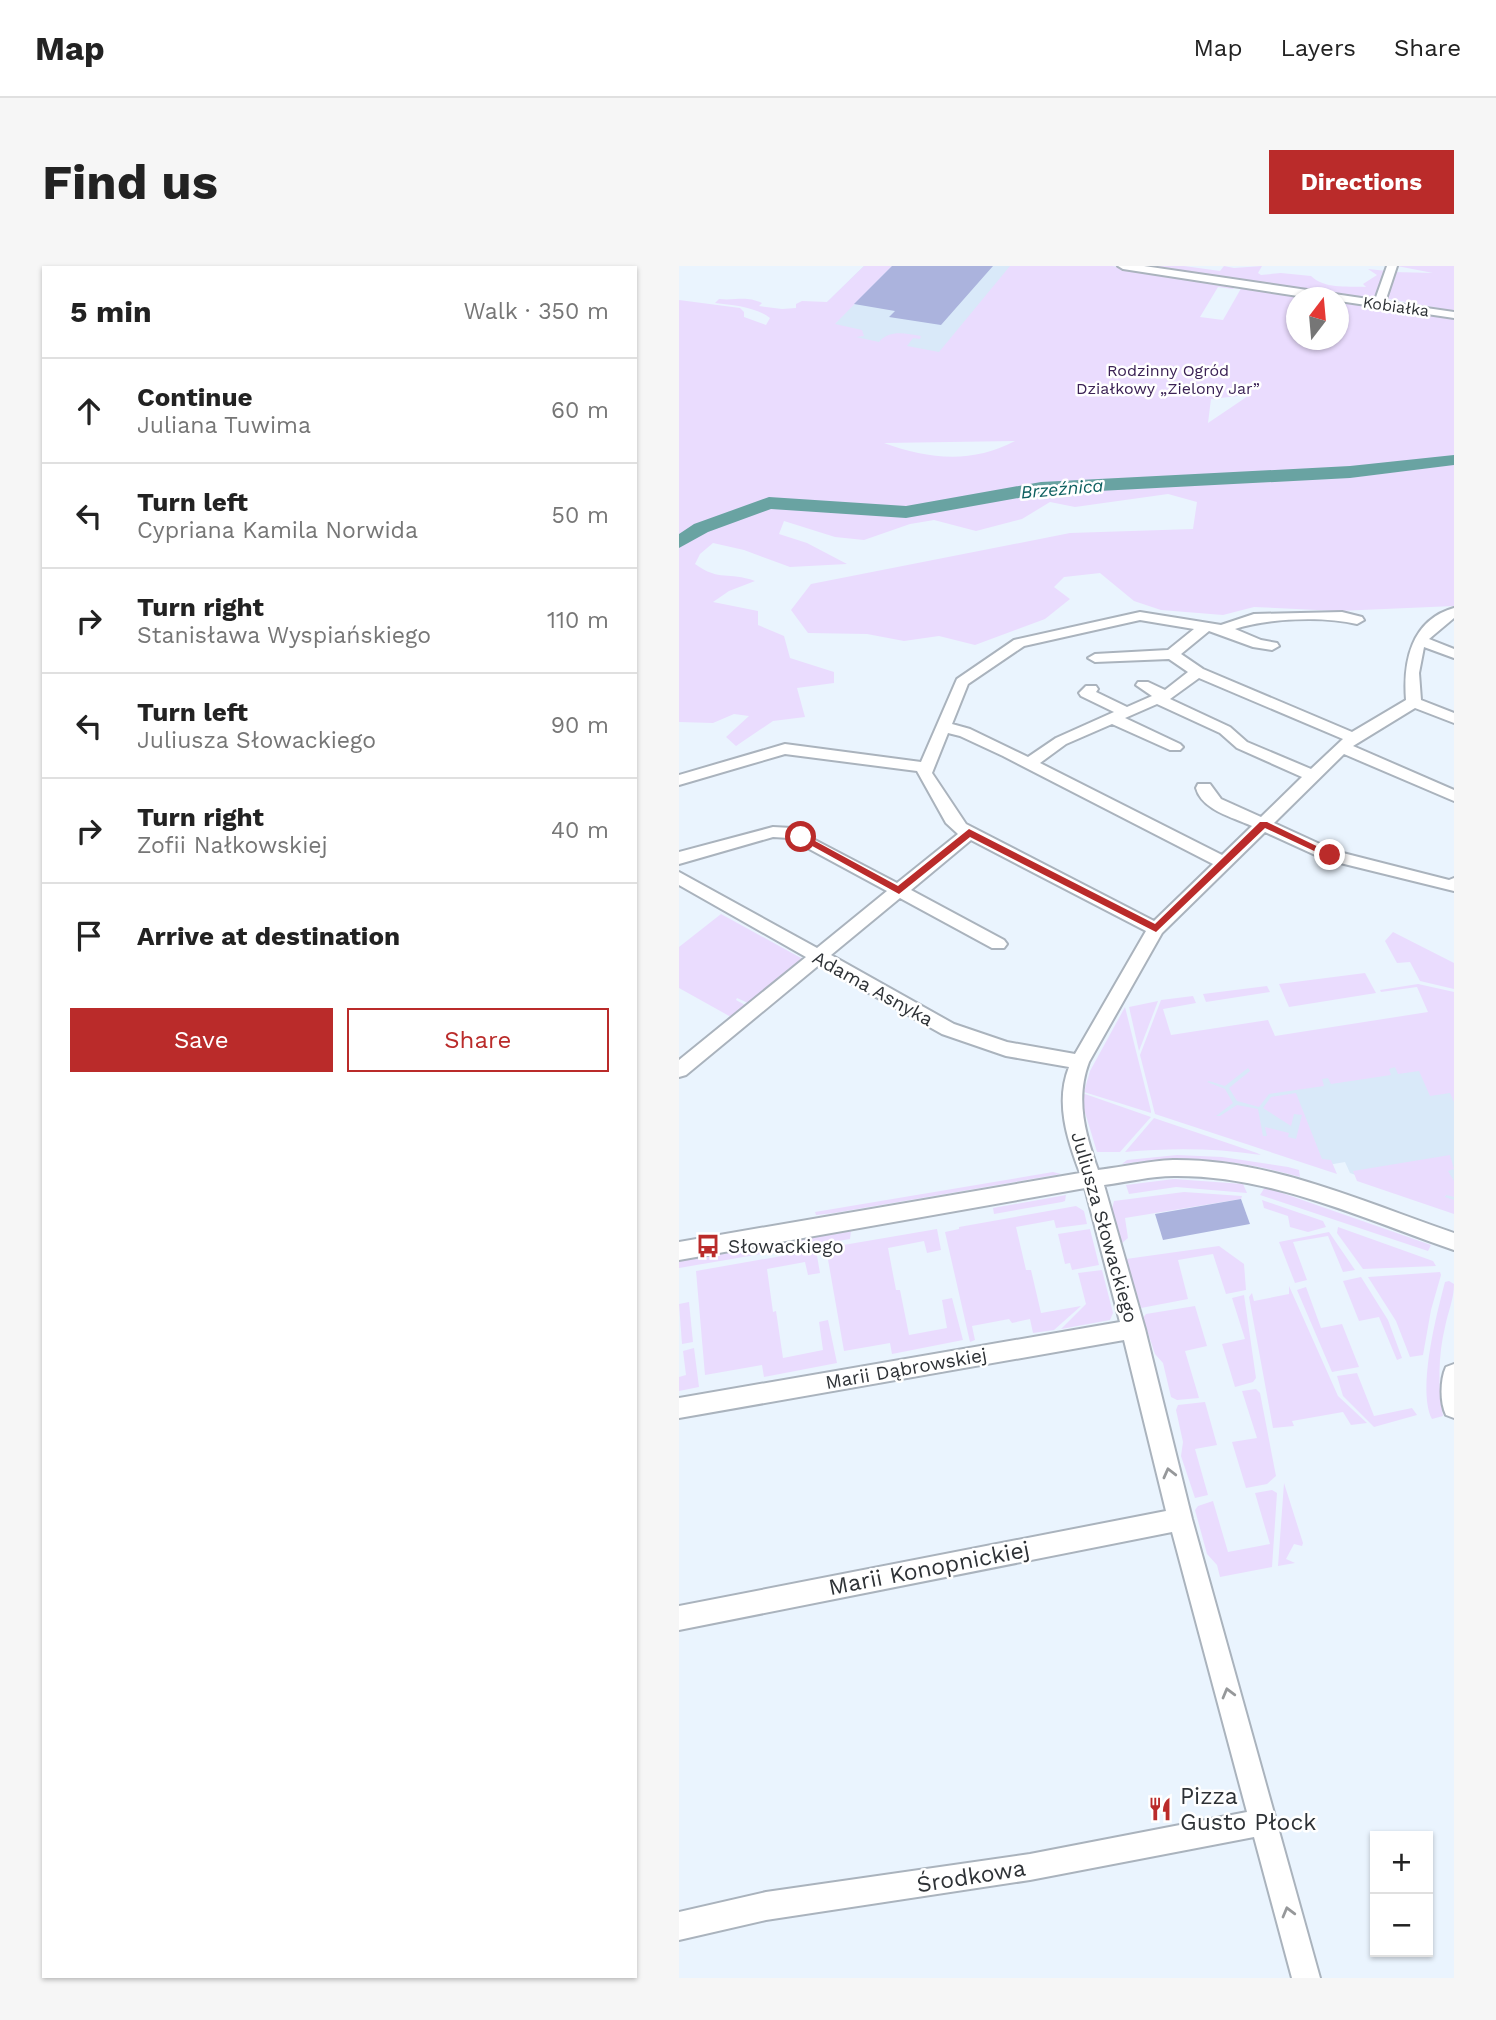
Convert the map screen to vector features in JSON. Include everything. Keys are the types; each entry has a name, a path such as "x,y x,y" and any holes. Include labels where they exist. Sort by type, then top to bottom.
{"street":[{"name":"Kobiałka","path":"1123,266 1286,290"},
{"path":"1379,304 1392,266"},
{"name":"Kobiałka","path":"1349,300 1454,315"},
{"path":"1454,612 1420,641 1410,667 1414,702 1454,718"},
{"path":"1222,629 1254,618 1342,616 1357,620"},
{"path":"1156,929 969,833 952,819 926,778 925,767 965,678 1019,643 1140,617 1222,629 1258,644 1272,646"},
{"path":"1172,654 1205,627"},
{"path":"1420,641 1454,654"},
{"path":"1095,658 1172,654 1198,671 1454,796"},
{"path":"1028,764 1061,741 1161,698 1198,671"},
{"path":"1143,685 1161,698 1225,730 1242,745 1312,775"},
{"path":"1091,689 1086,693 1175,747"},
{"name":"Juliusza Słowackiego","path":"1306,1978 1180,1519 1134,1329 1071,1106 1073,1080 1080,1062 1156,929 1347,743 1414,702"},
{"path":"943,727 965,732 1223,862"},
{"path":"679,779 778,749 925,767"},
{"path":"1204,788 1206,795 1215,803 1330,855 1453,891"},
{"path":"679,858 785,831 801,837 999,944"},
{"path":"679,1070 969,833"},
{"name":"Adama Asnyka","path":"679,878 937,1024 1006,1049 1080,1062"},
{"path":"679,1251 1092,1179 1172,1168 1229,1171 1281,1181 1454,1242"},
{"name":"Marii Dąbrowskiej","path":"679,1408 1134,1329"},
{"path":"1454,1374 1454,1408"},
{"name":"Marii Konopnickiej","path":"679,1618 1180,1519"},
{"name":"Środkowa","path":"679,1926 765,1906 1030,1867 1263,1822"}],"shaded area":[{"path":"864,266 1015,266 920,376 800,397 855,329 809,320"},
{"path":"1454,1029 1454,1210 1350,1173 1345,1162 1328,1165 1202,1121 1188,1067"}],"green space":[{"name":"Rodzinny Ogród Działkowy „Zielony Jar”","path":"864,266 892,266 835,324 862,330 864,336 856,337 879,342 893,334 921,336 920,339 913,338 907,346 939,352 1010,266 1112,266 1237,285 1233,289 1218,287 1200,317 1223,320 1243,285 1286,291 1286,350 1349,350 1349,301 1454,317 1454,606 1338,611 1254,607 1223,615 1161,610 1134,601 1100,573 1064,577 1054,587 1070,599 1045,619 975,645 939,636 904,641 867,634 808,633 791,610 811,584 1070,533 1193,529 1197,502 1168,494 1075,507 1050,502 1022,519 976,531 934,520 910,524 864,540 835,537 784,521 779,534 807,543 847,564 790,567 744,550 713,543 700,554 695,564 718,575 755,581 729,591 713,602 758,611 758,625 784,636 790,658 834,672 834,683 797,688 805,717 773,721 736,746 726,737 749,716 734,714 713,723 679,722 679,300 740,308 744,317 766,325 770,318 758,311 715,303 719,299 745,299 762,303 759,306 782,309 796,308 796,304 802,301 827,302","holes":["1248,396 1208,423 1211,399","1015,441 999,448 950,457 917,453 884,443"]},
{"path":"1135,266 1184,266 1220,271 1224,266 1262,266 1258,273 1261,275 1281,273 1311,276 1329,285 1350,287 1366,287 1363,284 1377,275 1368,269 1387,271 1373,301 1349,297 1349,287 1286,288"},
{"path":"1397,266 1454,266 1454,311 1384,298 1393,272 1433,273"},
{"path":"721,914 801,958 800,962 748,1003 737,998 736,1000 745,1005 731,1017 679,988 679,947"},
{"path":"1393,932 1454,963 1454,989 1420,981 1410,962 1397,963 1385,941"},
{"path":"1365,973 1376,993 1289,1007 1279,984"},
{"path":"1418,984 1454,992 1454,1102 1450,1093 1430,1096 1419,1071 1398,1074 1395,1067 1389,1069 1391,1075 1331,1084 1328,1078 1322,1079 1324,1086 1269,1094 1259,1107 1237,1101 1229,1088 1250,1071 1248,1068 1225,1086 1207,1082 1225,1089 1233,1103 1216,1116 1237,1105 1258,1109 1263,1136 1267,1136 1265,1127 1289,1133 1288,1137 1296,1139 1302,1115 1294,1114 1291,1126 1263,1108 1271,1097 1296,1093 1322,1159 1331,1160 1337,1174 1155,1114 1140,1055 1161,1000 1193,996 1196,1003 1163,1009 1171,1035 1268,1020 1275,1036 1428,1012 1417,987 1380,990"},
{"path":"1267,986 1270,992 1206,1002 1203,994"},
{"path":"1158,1001 1139,1051 1129,1007"},
{"path":"1125,1007 1151,1113 1084,1092 1090,1071"},
{"path":"1083,1095 1151,1117 1120,1152 1097,1152 1084,1109"},
{"path":"1154,1118 1261,1155 1193,1149 1125,1152"},
{"path":"1177,1155 1222,1157 1288,1167 1299,1170 1300,1177 1212,1161 1167,1160 1122,1164 1127,1160"},
{"path":"1450,1155 1454,1169 1448,1171 1454,1181 1454,1197 1445,1197 1454,1200 1454,1214 1357,1181 1353,1171"},
{"path":"1053,1172 1061,1174 834,1213 816,1215 815,1212"},
{"path":"1174,1179 1243,1184 1247,1193 1176,1187 1129,1194 1126,1185"},
{"path":"1265,1187 1431,1245 1428,1251 1260,1195"},
{"path":"1184,1192 1242,1196 1241,1199 1125,1218 1128,1238 1122,1243 1112,1209 1114,1201"},
{"path":"1066,1195 1065,1201 1062,1202 994,1214 993,1208"},
{"path":"1262,1200 1323,1221 1326,1227 1308,1232 1290,1227 1288,1216 1264,1208"},
{"path":"1076,1206 1084,1211 1087,1224 1056,1228 1054,1220 1016,1227 1026,1270 1031,1270 1041,1313 1081,1306 1054,1330 1033,1333 1030,1319 1012,1323 1009,1319 972,1326 975,1340 970,1342 945,1232 959,1227"},
{"path":"1338,1227 1433,1261 1436,1266 1363,1269 1337,1233"},
{"path":"937,1229 941,1250 927,1253 924,1241 888,1248 896,1290 900,1290 909,1335 947,1328 942,1300 952,1298 963,1340 892,1354 890,1343 844,1351 826,1248"},
{"path":"1090,1229 1099,1265 1072,1270 1070,1263 1065,1264 1058,1234"},
{"path":"851,1231 850,1239 679,1268 679,1261"},
{"path":"1329,1232 1355,1270 1343,1272 1328,1236 1293,1242 1307,1280 1295,1283 1279,1242"},
{"path":"1219,1246 1244,1264 1246,1290 1226,1294 1213,1254 1178,1260 1188,1299 1141,1308 1126,1259"},
{"path":"816,1250 820,1273 808,1275 805,1262 767,1269 773,1312 776,1311 783,1358 823,1350 819,1322 828,1320 837,1363 764,1377 762,1365 705,1375 696,1271"},
{"path":"1102,1270 1113,1313 1110,1320 1061,1329 1086,1304 1078,1273"},
{"path":"1440,1272 1423,1355 1410,1357 1396,1321 1368,1277"},
{"path":"1361,1277 1388,1320 1402,1358 1397,1360 1379,1317 1359,1321 1343,1281"},
{"path":"1445,1282 1454,1284 1454,1290 1440,1360 1443,1416 1432,1419 1428,1406 1427,1371 1437,1312"},
{"path":"1289,1286 1338,1396 1367,1423 1351,1425 1343,1412 1292,1421 1294,1426 1273,1428 1249,1297 1252,1293 1254,1301 1289,1294"},
{"path":"1306,1287 1321,1328 1342,1324 1359,1367 1332,1372 1297,1290"},
{"path":"1244,1295 1256,1378 1253,1382 1235,1387 1222,1344 1245,1339 1232,1298"},
{"path":"689,1302 693,1342 682,1344 679,1304"},
{"path":"1195,1306 1207,1346 1185,1351 1199,1398 1177,1400 1171,1397 1163,1363 1155,1354 1143,1318 1146,1314"},
{"path":"694,1348 699,1387 679,1391 679,1377 686,1375 683,1351"},
{"path":"1357,1373 1374,1416 1412,1408 1417,1415 1374,1427 1343,1396 1337,1376"},
{"path":"1256,1389 1260,1393 1276,1476 1267,1484 1246,1488 1232,1442 1257,1438 1242,1391"},
{"path":"1205,1402 1217,1445 1195,1449 1208,1495 1195,1498 1181,1456 1183,1442 1176,1410 1178,1405"},
{"path":"1284,1483 1303,1543 1302,1546 1294,1544 1286,1559 1295,1563 1278,1566"},
{"path":"1272,1490 1277,1493 1272,1567 1220,1577 1217,1565 1207,1554 1195,1510 1198,1506 1213,1501 1228,1552 1270,1544 1255,1493"}],"building":[{"path":"892,266 993,266 941,325 889,317 895,311 854,304"},
{"path":"1241,1199 1250,1224 1163,1240 1155,1214"}],"waterway":[{"name":"Brzeźnica","path":"679,542 701,528 769,503 906,512 1041,488 1350,472 1454,460"}],"place":[{"name":"Słowackiego","path":"708,1246"},
{"name":"Pizza Gusto Płock","path":"1160,1809"}],"route":[{"path":"801,837 899,891 969,833 1156,929 1263,824 1330,855"}]}
